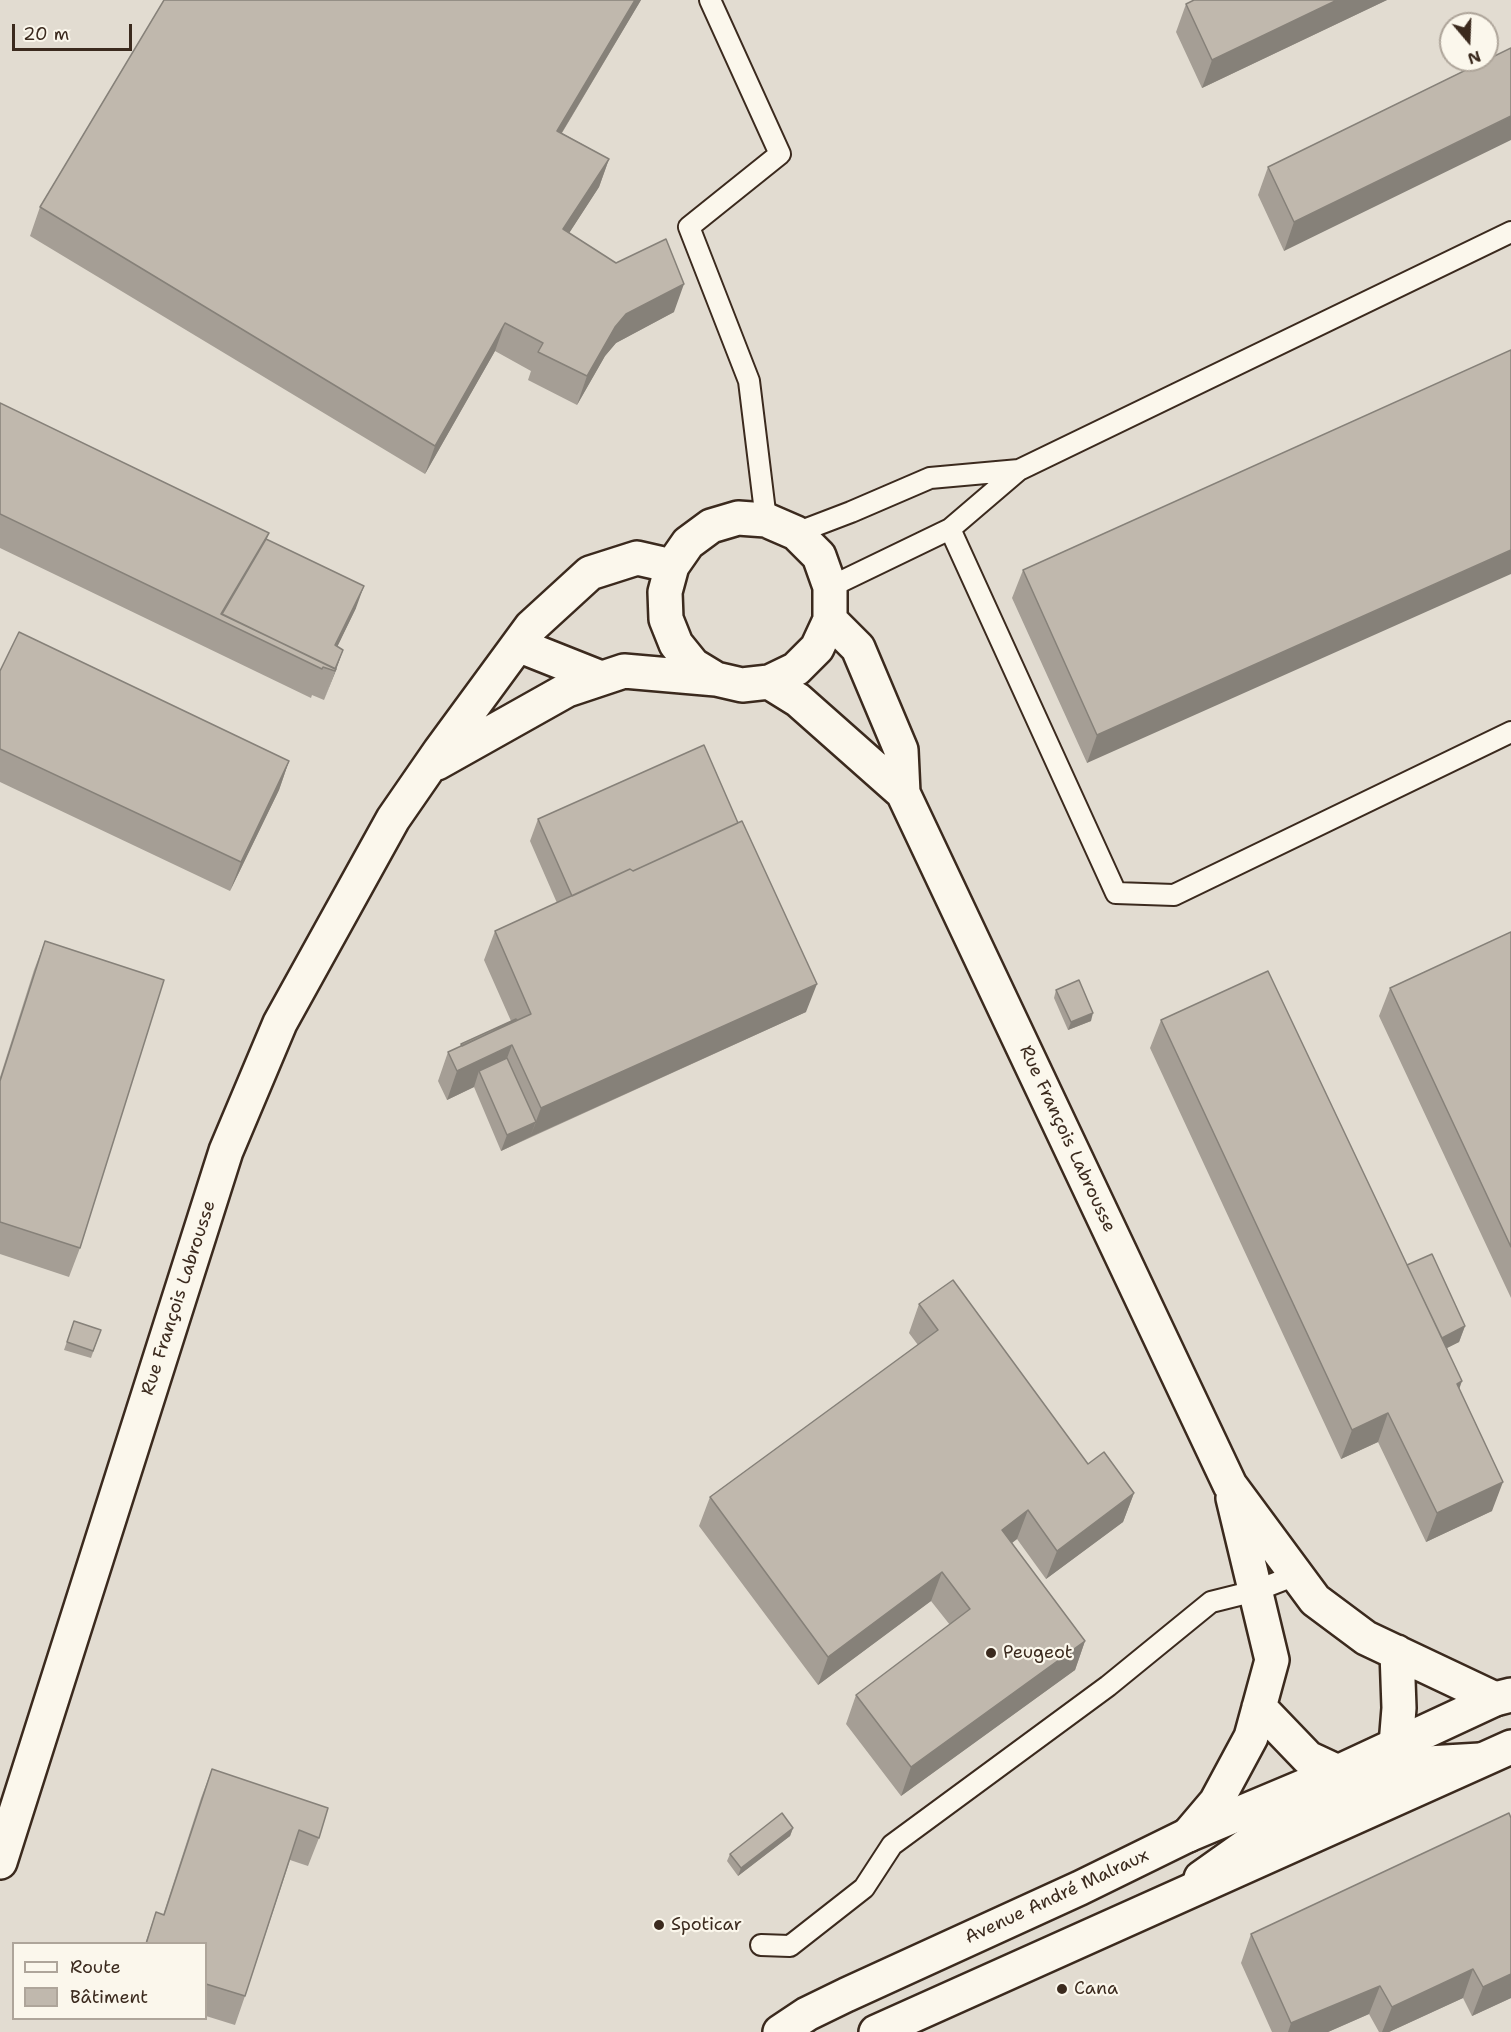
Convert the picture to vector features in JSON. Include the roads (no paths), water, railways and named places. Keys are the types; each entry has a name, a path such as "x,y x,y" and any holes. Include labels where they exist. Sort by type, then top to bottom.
{"street":[{"name":"Rue François Labrousse","path":"430,766 567,690 624,670 716,679 742,685 769,682 796,669 817,648 830,620 830,587 819,556 796,533 766,519 738,519 711,526 688,543 672,566 665,592 666,619 675,644 693,665 716,679"},
{"name":"Rue François Labrousse","path":"0,1862 226,1151 280,1023 393,819 531,627 590,573 637,558 672,566"},
{"name":"Rue François Labrousse","path":"830,620 858,648 901,750 903,793 1230,1485 1315,1600 1366,1638 1503,1697"},
{"path":"518,645 601,678"},
{"name":"Rue François Labrousse","path":"769,682 798,700 903,793"},
{"name":"Rue François Labrousse","path":"1188,1835 1216,1803 1251,1737 1272,1660 1230,1485"},
{"path":"1379,1782 1396,1745 1399,1708 1397,1652"},
{"name":"Avenue André Malraux","path":"780,2032 807,2014 846,1995 1059,1898 1188,1835 1338,1772 1503,1697"},
{"path":"1259,1707 1308,1758 1338,1772 1379,1782"},
{"path":"1175,1896 1263,1834 1379,1782 1428,1763 1496,1753"},
{"path":"876,2032 1496,1753"}],"lane":[{"path":"710,0 780,154 689,228 749,381 766,519"},
{"path":"830,587 950,529 1019,470 1511,232"},
{"path":"796,533 930,478 1019,470"},
{"path":"950,529 1116,893 1174,895 1511,732"},
{"path":"761,1945 790,1946 864,1888 892,1845 1108,1686 1211,1602 1256,1591 1296,1575"}],"place":[{"name":"Peugeot","path":"991,1653"},
{"name":"Spoticar","path":"659,1925"},
{"name":"Cana","path":"1062,1989"}]}
